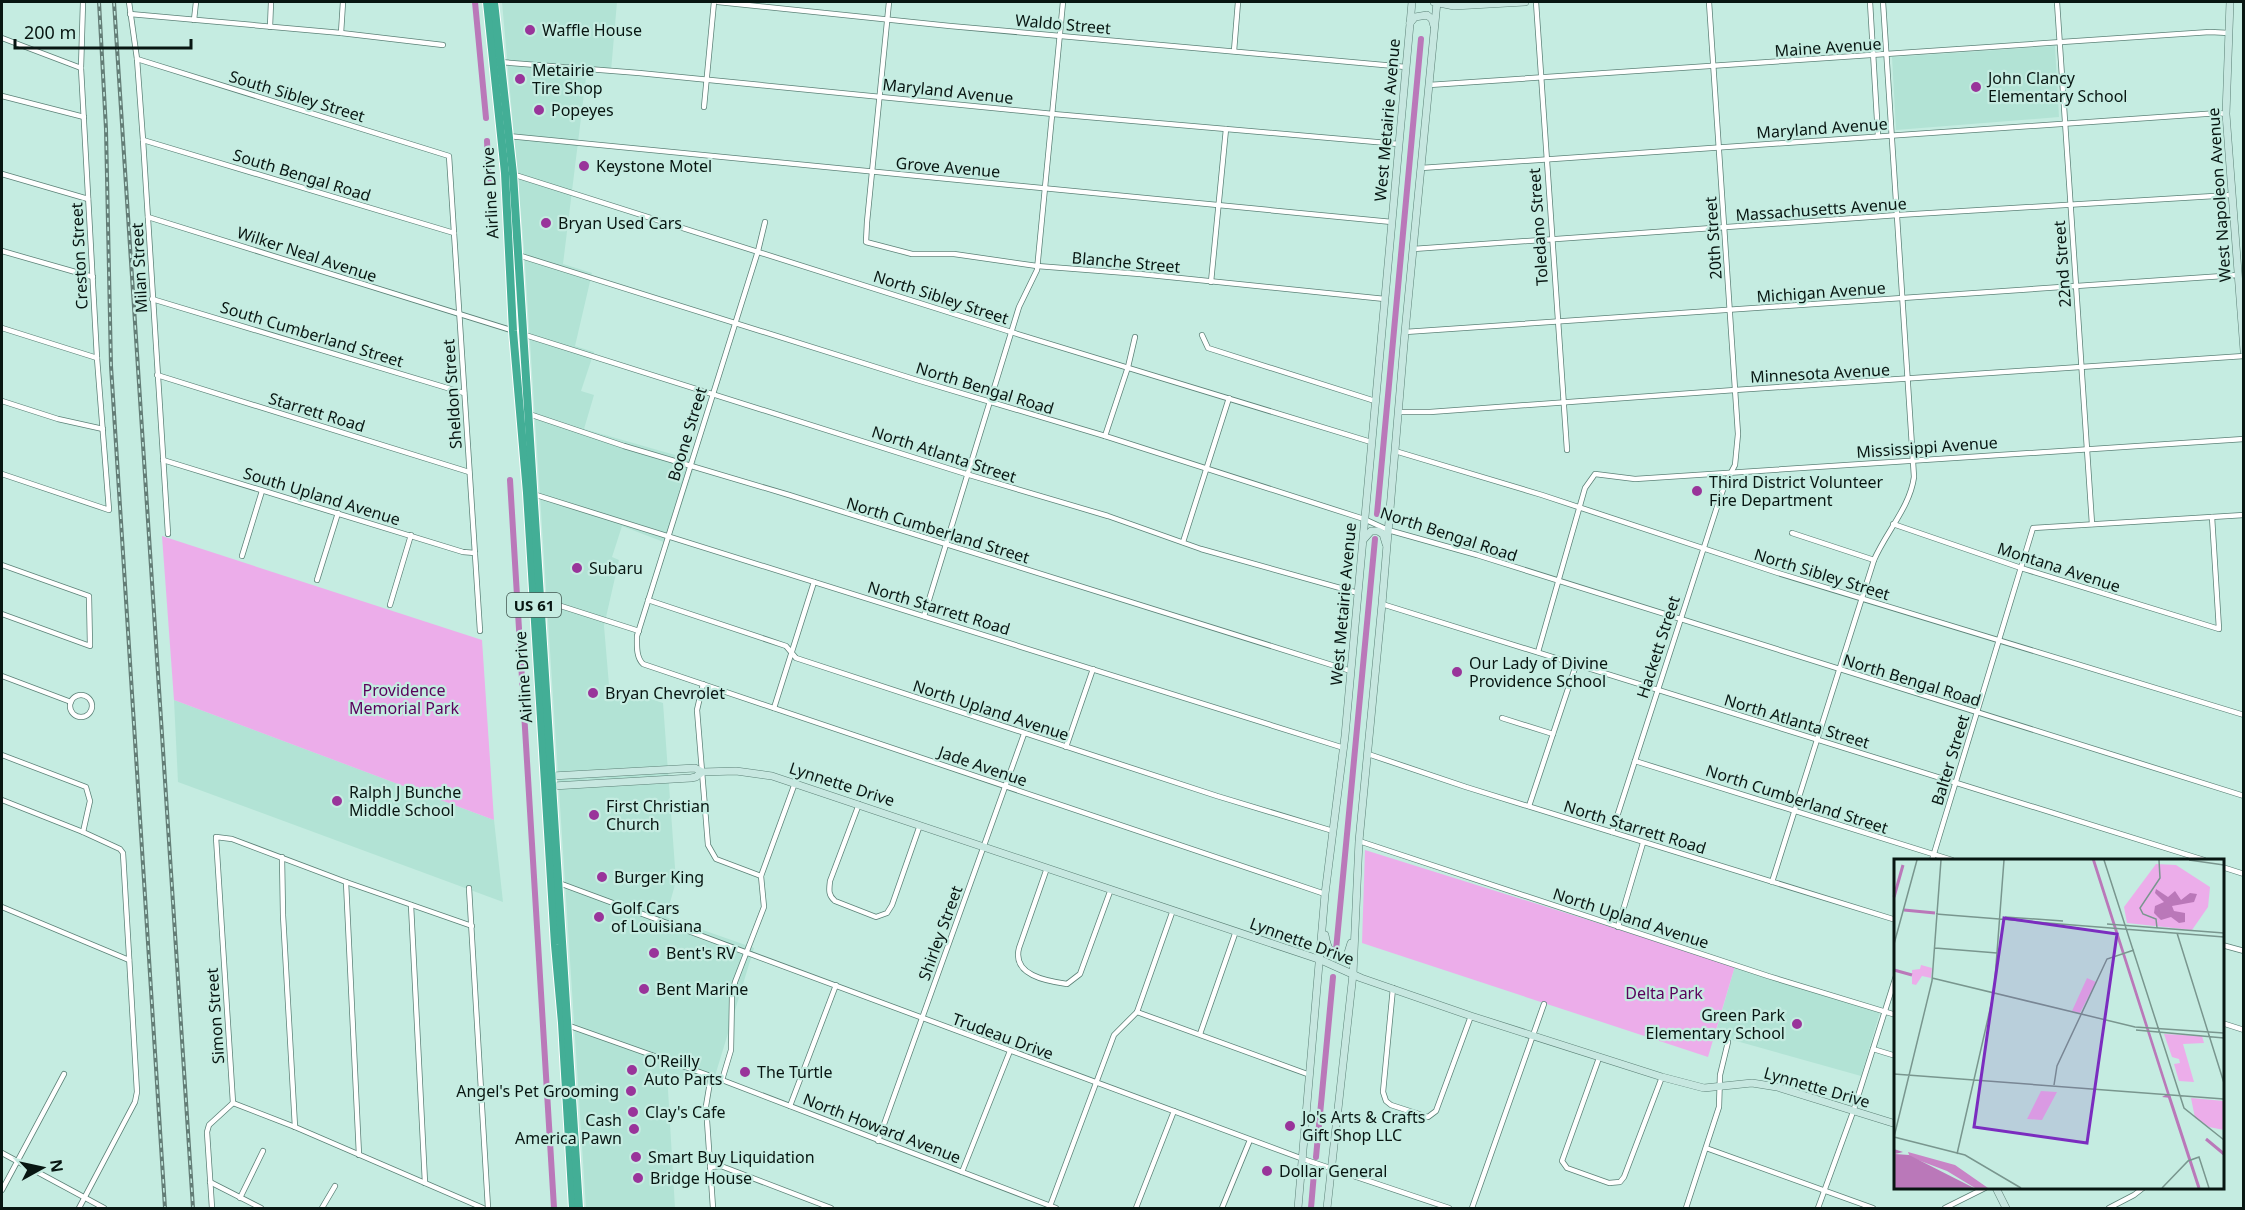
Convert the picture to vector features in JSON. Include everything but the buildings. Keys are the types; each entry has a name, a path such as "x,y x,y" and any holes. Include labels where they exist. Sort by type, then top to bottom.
{"highway":[{"name":"Airline Drive","path":"487,2 498,62"},
{"name":"Airline Drive","path":"494,2 509,173 513,254 513,331 518,414 530,494"},
{"name":"Airline Drive","path":"513,254 523,334 541,667 579,1209"},
{"name":"Airline Drive","path":"566,1024 573,1209"}],"main road":[{"name":"West Metairie Avenue","path":"1298,1209 1325,894 1344,748 1412,2"},
{"path":"1327,1209 1353,974 1359,841 1436,2 1454,6 1525,2"},
{"name":"West Napoleon Avenue","path":"2230,2 2226,114 2244,351"},
{"path":"1410,24 1415,17 1427,15 1432,19 1435,29"},
{"path":"2238,279 2244,296"},
{"path":"1362,542 1371,531 1378,531 1383,534 1387,549"},
{"name":"Lynnette Drive","path":"550,781 599,774 695,768 702,772 747,771 795,783 1321,960 1353,974 1470,1016 1599,1058 1700,1087 1752,1083 1777,1087 1894,1123"},
{"name":"Lynnette Drive","path":"550,781 600,782 696,777 702,772"},
{"path":"599,774 600,782"},
{"path":"1323,921 1326,943 1331,953 1337,958 1342,959 1347,956 1355,934"},
{"path":"1996,1189 2006,1209"}],"street":[{"name":"Creston Street","path":"2,474 110,510 97,358 81,68 83,2"},
{"name":"Milan Street","path":"129,2 137,59 143,140 168,534"},
{"path":"194,20 196,2"},
{"path":"270,27 271,2"},
{"path":"341,33 344,2"},
{"path":"704,106 716,2"},
{"name":"Waldo Street","path":"716,2 1406,67"},
{"path":"872,172 889,2"},
{"path":"924,616 988,402 1019,307 1037,266 1063,2"},
{"path":"1234,51 1238,2"},
{"name":"Toledano Street","path":"1536,2 1567,450"},
{"name":"20th Street","path":"1709,2 1738,434 1735,465 1731,472"},
{"path":"1870,2 1878,136"},
{"path":"1772,882 1874,560 1882,542 1912,493 1914,461 1883,2"},
{"name":"22nd Street","path":"2057,2 2092,524"},
{"path":"130,14 341,33 443,45"},
{"name":"Maine Avenue","path":"1429,85 2210,32 2229,33"},
{"path":"2,38 81,68"},
{"name":"South Sibley Street","path":"137,59 449,156"},
{"name":"Maryland Avenue","path":"498,62 1399,144"},
{"path":"2,96 84,117"},
{"name":"Maryland Avenue","path":"1421,168 2226,114"},
{"path":"1211,282 1226,129"},
{"name":"Grove Avenue","path":"505,136 1392,222"},
{"name":"South Bengal Road","path":"143,140 454,233"},
{"name":"Sheldon Street","path":"449,156 480,631"},
{"name":"Blanche Street","path":"872,172 867,242 912,254 954,254 1037,266 1384,299"},
{"name":"North Sibley Street","path":"509,173 1011,332 1371,441"},
{"path":"2,174 88,199"},
{"name":"Massachusetts Avenue","path":"1413,249 1898,215 2231,195"},
{"name":"Wilker Neal Avenue","path":"148,217 513,331"},
{"name":"Boone Street","path":"638,655 637,636 758,251 765,222"},
{"path":"2,251 93,277"},
{"name":"North Bengal Road","path":"513,254 988,402 1105,436 1364,519 1389,530 1477,555 2244,796"},
{"name":"Michigan Avenue","path":"1404,332 2075,286 2238,279"},
{"name":"South Cumberland Street","path":"152,299 464,393"},
{"path":"2,328 97,358"},
{"name":"North Atlanta Street","path":"513,331 966,474 1108,516 1183,542 1358,593"},
{"path":"1202,335 1208,348 1375,401"},
{"path":"1105,436 1128,367 1135,337"},
{"name":"Minnesota Avenue","path":"1398,412 1430,412 2244,356"},
{"name":"Starrett Road","path":"157,375 469,472"},
{"path":"1183,542 1229,398"},
{"path":"2,401 58,419 103,429"},
{"name":"North Cumberland Street","path":"518,414 528,414 1351,671"},
{"name":"Mississippi Avenue","path":"1580,507 1585,488 1595,474 1635,479 2244,439"},
{"name":"North Sibley Street","path":"1395,451 1580,507 1861,598 2244,715"},
{"name":"South Upland Avenue","path":"163,460 475,553"},
{"name":"Hackett Street","path":"1612,832 1679,620 1731,472"},
{"path":"242,556 262,491"},
{"name":"North Starrett Road","path":"530,494 1344,748"},
{"path":"1538,652 1580,507"},
{"path":"316,580 338,513"},
{"path":"2092,524 2244,515"},
{"name":"Montana Avenue","path":"1893,524 2021,568 2219,629 2212,517"},
{"name":"Balter Street","path":"1933,858 2033,528 2092,524"},
{"path":"1792,533 1874,560"},
{"path":"390,605 411,535"},
{"path":"2,565 88,596 90,646 2,614"},
{"path":"774,708 814,582"},
{"path":"537,598 639,631"},
{"name":"North Upland Avenue","path":"648,600 786,646 796,658 1024,734 1333,831"},
{"name":"North Atlanta Street","path":"1382,604 2198,859"},
{"name":"Jade Avenue","path":"638,655 643,664 1325,894"},
{"path":"1529,806 1576,664"},
{"path":"1066,747 1093,669"},
{"path":"2,676 71,702"},
{"path":"703,684 697,710 708,845 716,859 761,876"},
{"path":"86,695 91,701 92,708 88,714 78,716 73,712 71,702 75,696 86,695"},
{"path":"1502,718 1553,734"},
{"name":"Shirley Street","path":"878,1141 1024,734"},
{"name":"North Starrett Road","path":"1368,754 1643,843 1894,919"},
{"path":"2,755 86,787 90,801 82,832"},
{"name":"North Cumberland Street","path":"1635,761 1796,811 1933,858"},
{"path":"722,1080 731,1050 732,996 764,907 761,876 795,783"},
{"path":"2,800 82,832 120,849 123,854 137,1092 79,1209"},
{"path":"859,804 830,881 829,890 835,901 876,917 887,913 892,905 920,825"},
{"name":"Simon Street","path":"233,1103 216,837 232,839 282,857"},
{"name":"North Upland Avenue","path":"1359,841 1618,927 1894,1014"},
{"path":"1618,927 1643,843"},
{"path":"295,1127 282,857 472,926"},
{"path":"2224,867 2244,874"},
{"path":"1047,868 1017,958 1021,967 1027,972 1054,982 1067,984 1080,974 1111,889"},
{"path":"346,882 359,1155"},
{"name":"Trudeau Drive","path":"555,882 747,951 1303,1160 1449,1209"},
{"path":"469,888 488,1209"},
{"path":"411,905 425,1183"},
{"path":"2,907 129,960"},
{"path":"1050,1206 1114,1035 1137,1012 1173,910"},
{"path":"1200,1034 1236,932"},
{"path":"2224,945 2244,951"},
{"path":"1818,1209 1853,1112 1894,982"},
{"path":"790,1106 836,985"},
{"path":"1393,988 1383,1092 1386,1101 1391,1105 1428,1117 1436,1111 1470,1016"},
{"path":"1472,1209 1544,1004"},
{"path":"1137,1012 1310,1075"},
{"path":"2224,1023 2244,1030"},
{"name":"North Howard Avenue","path":"566,1024 722,1080 1056,1209"},
{"path":"1686,1209 1719,1107 1720,1075 1728,1042"},
{"path":"1873,1049 1894,1055"},
{"path":"962,1172 1010,1051"},
{"path":"1599,1058 1562,1161 1567,1168 1609,1183 1620,1182 1624,1177 1662,1077"},
{"path":"2,1190 64,1074"},
{"path":"711,1076 706,1106 713,1209"},
{"path":"212,1209 207,1132 209,1125 233,1103 295,1127 483,1209"},
{"path":"1136,1209 1174,1111"},
{"path":"1222,1209 1250,1140"},
{"path":"1706,1148 1873,1209"},
{"path":"240,1198 263,1151"},
{"path":"2,1153 104,1209"},
{"path":"710,1167 721,1166 831,1209"},
{"path":"210,1182 261,1209"},
{"path":"322,1209 335,1186"},
{"path":"1945,1209 1983,1189"},
{"path":"2109,1209 2134,1196 2142,1189"},
{"path":"1035,1208 1038,1202"}],"shaded area":[{"path":"502,2 617,2 611,71 587,69 563,264 592,273 575,346 594,352 581,391 594,395 584,429 696,461 669,544 622,526 612,557 619,560 604,626 609,685 663,703 676,881 666,917 754,948 711,1089 667,1073 675,1208 586,1208 524,248"},
{"name":"John Clancy Elementary School","path":"2055,46 2059,117 1896,130 1892,57"},
{"name":"Ralph J Bunche Middle School","path":"174,700 494,820 503,902 178,782"},
{"name":"Green Park Elementary School","path":"1735,966 1880,1012 1861,1076 1715,1035"}],"green space":[{"name":"Providence Memorial Park","path":"162,536 482,640 494,820 174,700"},
{"name":"Delta Park","path":"1365,850 1735,966 1708,1057 1362,943"}],"waterway":[{"path":"475,2 486,118"},
{"path":"1377,514 1421,39"},
{"path":"487,141 489,182"},
{"path":"510,480 554,1208"},
{"path":"1336,950 1375,539"},
{"path":"1316,1157 1333,977"},
{"path":"1311,1208 1314,1173"}],"railway":[{"path":"99,2 106,129 111,366 165,1208"},
{"path":"114,2 193,1208"}],"place":[{"name":"Waffle House","path":"530,30"},
{"name":"Metairie Tire Shop","path":"520,79"},
{"name":"John Clancy Elementary School","path":"1976,87"},
{"name":"Popeyes","path":"539,110"},
{"name":"Keystone Motel","path":"584,166"},
{"name":"Bryan Used Cars","path":"546,223"},
{"name":"Third District Volunteer Fire Department","path":"1697,491"},
{"name":"Subaru","path":"577,568"},
{"name":"Our Lady of Divine Providence School","path":"1457,672"},
{"name":"Bryan Chevrolet","path":"593,693"},
{"name":"Ralph J Bunche Middle School","path":"337,801"},
{"name":"First Christian Church","path":"594,815"},
{"name":"Burger King","path":"602,877"},
{"name":"Golf Cars of Louisiana","path":"599,917"},
{"name":"Bent's RV","path":"654,953"},
{"name":"Bent Marine","path":"644,989"},
{"name":"Green Park Elementary School","path":"1797,1024"},
{"name":"O'Reilly Auto Parts","path":"632,1070"},
{"name":"The Turtle","path":"745,1072"},
{"name":"Angel's Pet Grooming","path":"631,1091"},
{"name":"Clay's Cafe","path":"633,1112"},
{"name":"Jo's Arts & Crafts Gift Shop LLC","path":"1290,1126"},
{"name":"Cash America Pawn","path":"634,1129"},
{"name":"Smart Buy Liquidation","path":"636,1157"},
{"name":"Dollar General","path":"1267,1171"},
{"name":"Bridge House","path":"638,1178"}]}
